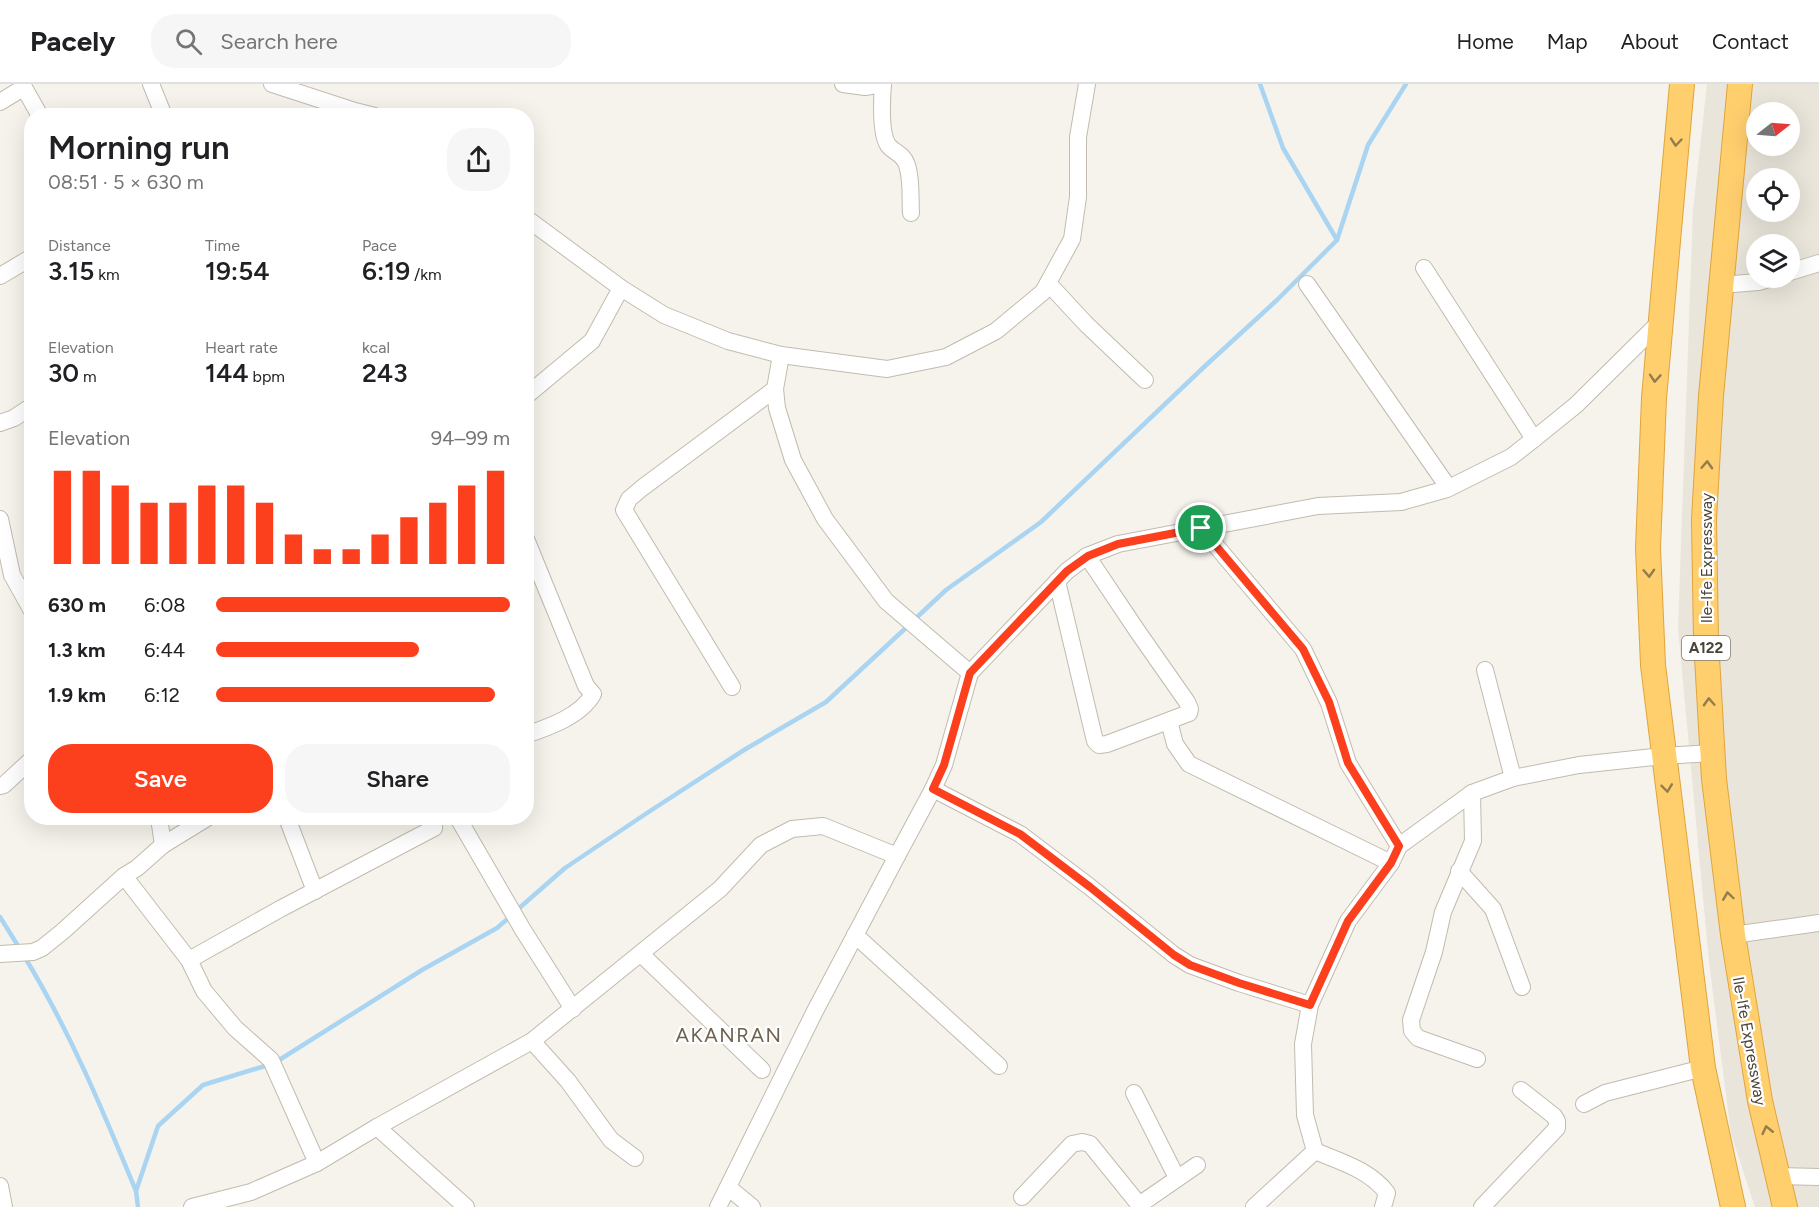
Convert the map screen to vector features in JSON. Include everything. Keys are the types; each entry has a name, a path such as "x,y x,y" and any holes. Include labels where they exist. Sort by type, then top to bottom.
{"highway":[{"path":"1682,84 1659,323 1649,477 1648,548 1653,665 1703,1068 1733,1207"},
{"name":"Ile-Ife Expressway","path":"1740,84 1711,396 1704,520 1706,640 1712,753 1733,935 1760,1101 1785,1207"}],"street":[{"path":"151,84 161,108"},
{"path":"272,84 345,108"},
{"path":"843,84 865,87 883,84 883,128 888,145 900,153 907,163 911,213"},
{"path":"534,224 621,288 664,315 728,341 782,355 887,369 946,357 996,331 1043,292 1072,239 1078,197 1078,137 1087,84"},
{"path":"0,102 22,86 35,108"},
{"path":"0,276 24,262"},
{"path":"1800,269 1819,262"},
{"path":"1424,268 1533,439"},
{"path":"1048,283 1086,324 1145,380"},
{"path":"1721,285 1746,283"},
{"path":"1307,284 1449,487"},
{"path":"534,389 592,341 621,288"},
{"path":"718,1207 815,1011 933,789 944,765 970,673 1067,571 1088,556 1118,544 1318,506 1401,502 1447,489 1511,457 1576,405 1659,323"},
{"path":"782,355 775,389 777,408 793,459 825,519 886,601 970,673"},
{"path":"732,687 624,510 629,499 642,488 775,389"},
{"path":"0,423 24,411"},
{"path":"0,519 6,578 24,601"},
{"path":"1201,528 1303,649 1329,702 1348,763 1399,846"},
{"path":"1057,581 1095,741 1099,745 1107,744 1189,713 1187,702 1088,556"},
{"path":"534,559 582,676 592,694 587,704 551,726 534,732"},
{"path":"1485,670 1513,778"},
{"path":"1169,721 1175,744 1190,764 1391,863"},
{"path":"1315,1151 1305,1115 1303,1044 1310,1005 1348,921 1391,863 1399,846 1472,793 1513,778 1579,765 1712,753"},
{"path":"0,786 24,766"},
{"path":"933,789 1020,834 1174,955 1190,965 1310,1005"},
{"path":"1472,793 1473,841 1443,912 1434,952 1411,1020 1412,1031 1418,1038 1477,1059"},
{"path":"160,825 163,845"},
{"path":"0,954 33,952 42,948 124,876 137,868 163,845 196,825"},
{"path":"289,825 315,891"},
{"path":"189,960 434,828 434,825"},
{"path":"462,825 573,1009"},
{"path":"192,1207 251,1192 317,1163 532,1041 720,888 761,845 792,828 823,826 897,856"},
{"path":"1459,871 1493,909 1522,987"},
{"path":"124,876 189,960 204,992 235,1028 271,1060 317,1163"},
{"path":"1733,935 1819,923"},
{"path":"855,936 999,1066"},
{"path":"641,954 762,1070"},
{"path":"532,1041 568,1081 611,1140 635,1158"},
{"path":"1584,1104 1605,1093 1703,1068"},
{"path":"1482,1207 1557,1128 1554,1116 1521,1090"},
{"path":"1134,1093 1177,1178"},
{"path":"377,1127 466,1207"},
{"path":"1022,1197 1072,1144 1082,1142 1090,1144 1140,1206 1197,1165"},
{"path":"1254,1207 1315,1151"},
{"path":"1315,1151 1356,1168 1381,1185 1387,1193 1383,1207"},
{"path":"1777,1176 1819,1177"},
{"path":"0,1186 4,1207"},
{"path":"729,1188 752,1207"}],"shaded area":[{"path":"1707,84 1819,84 1819,1207 1755,1207 1731,1134 1709,962 1678,628 1693,210"}],"waterway":[{"path":"1260,84 1283,148 1337,240"},
{"path":"915,619 946,590 1041,522 1277,300 1337,240 1368,145 1406,84"},
{"path":"517,910 565,868 744,750 826,702 909,625"},
{"path":"276,1062 422,970 497,928 511,916"},
{"path":"0,917 20,949"},
{"path":"24,956 41,984 85,1072 136,1191 138,1207"},
{"path":"136,1191 158,1126 203,1085 268,1065"}],"district":[{"name":"AKANRAN","path":"729,1035"}],"route":[{"path":"1201,528 1303,649 1329,702 1348,763 1399,846 1391,863 1348,921 1310,1005 1190,965 1174,955 1020,834 933,789 944,765 970,673 1067,571 1088,556 1118,544 1201,528"}]}
